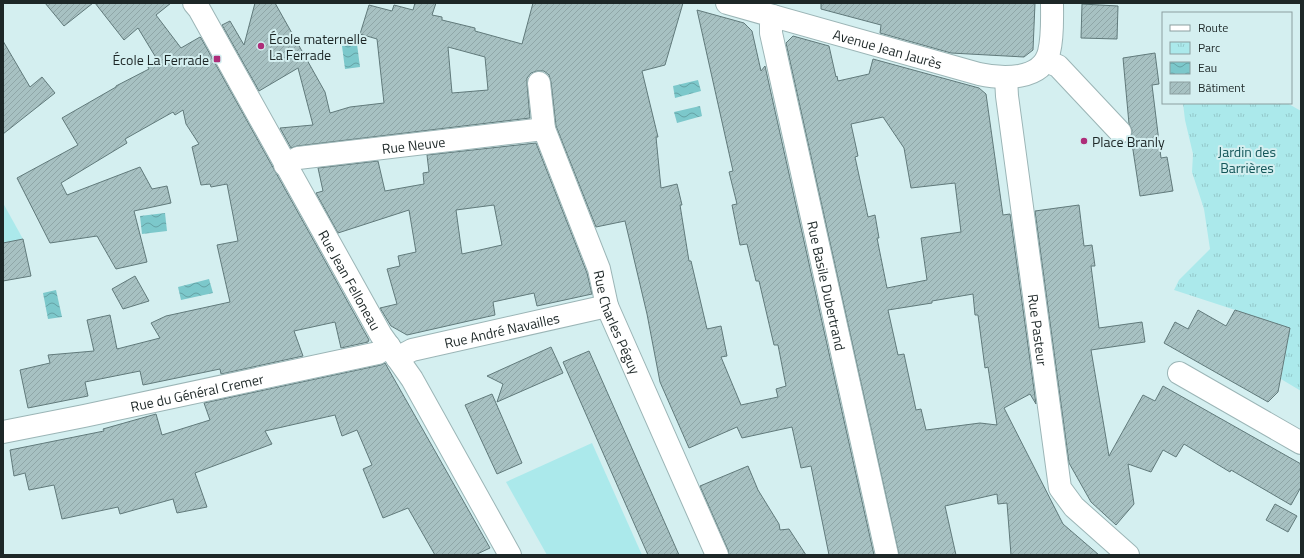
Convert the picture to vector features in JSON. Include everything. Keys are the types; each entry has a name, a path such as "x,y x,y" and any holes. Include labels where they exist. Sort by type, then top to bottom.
{"street":[{"name":"Rue Jean Felloneau","path":"194,3 199,9 381,335 412,379 510,555"},
{"name":"Avenue Jean Jaurès","path":"727,3 753,6 773,16 992,77 1006,78 1027,74 1039,68 1046,61"},
{"path":"1052,3 1050,46 1046,61 1062,69 1120,132"},
{"name":"Rue Basile Dubertrand","path":"773,16 771,33 887,555"},
{"name":"Rue Pasteur","path":"1006,78 1007,96 1060,488 1074,507 1128,555"},
{"name":"Rue Charles Péguy","path":"539,83 544,129 599,269 607,306 717,555"},
{"name":"Rue Neuve","path":"285,165 298,158 544,129"},
{"name":"Rue André Navailles","path":"393,352 412,350 607,306"},
{"name":"Rue du Général Cremer","path":"3,432 378,353 393,352"},
{"path":"1179,373 1301,443"}],"green space":[{"name":"Jardin des Barrières","path":"1183,104 1289,104 1301,111 1301,391 1281,379 1290,328 1174,290 1179,280 1210,249 1204,209 1192,172 1193,154 1185,120"},
{"path":"3,203 23,239 3,243"},
{"path":"592,443 642,555 547,555 506,482"}],"water":[{"path":"357,44 360,67 345,69 342,46"},
{"path":"698,80 701,91 675,98 673,86"},
{"path":"700,106 702,116 677,123 674,112"},
{"path":"165,213 167,231 142,234 140,216"},
{"path":"209,279 213,293 181,300 178,287"},
{"path":"56,290 62,317 48,319 43,293"}],"building":[{"path":"45,3 93,3 64,26"},
{"path":"95,3 171,3 156,15 181,48 200,37 201,38 369,340 368,342 341,348 335,322 294,331 303,356 221,374 220,369 143,385 140,371 85,382 88,396 28,408 20,370 50,363 48,355 94,351 87,320 110,315 117,349 160,338 151,323 166,316 230,302 217,245 238,241 227,184 211,187 210,184 201,185 192,147 199,144 186,124 183,110 175,115 173,112 125,139 127,143 61,183 67,195 140,167 152,189 167,186 171,203 134,211 147,262 116,269 97,236 50,243 17,178 78,145 62,118 116,86 149,69 148,67 158,61 138,28 124,40"},
{"path":"255,3 275,3 325,92 330,113 350,107 384,103 377,39 360,34 369,5 392,11 394,5 413,10 415,3 436,3 432,15 442,17 442,20 475,28 475,31 522,44 533,3 683,3 665,65 642,71 658,137 656,137 661,188 677,184 682,205 680,205 689,261 691,261 707,329 721,326 727,356 721,357 741,405 778,397 776,389 786,386 778,345 774,345 759,281 756,281 747,244 740,245 732,205 737,204 729,172 733,171 697,10 744,23 752,31 761,71 765,66 874,555 829,555 811,466 801,468 792,427 742,438 737,427 689,448 660,382 647,314 625,221 596,227 556,126 549,75 544,71 537,71 531,73 527,78 530,118 297,146 291,148 280,128 313,125 298,68 259,91 222,25 230,21 244,45","holes":["448,47 485,57 488,90 452,93"]},
{"path":"821,3 1035,3 1033,50 1024,57 951,53 880,33 881,25 821,9"},
{"path":"1082,4 1118,6 1117,39 1081,38"},
{"path":"793,36 829,46 838,81 869,74 873,59 979,88 986,94 1003,215 1010,214 1036,404 1030,394 1004,408 1063,524 1099,555 1011,555 1007,503 998,504 997,494 945,506 956,555 899,555 786,43","holes":["883,117 904,148 911,188 955,183 961,232 921,238 927,280 887,288 877,238 879,238 875,215 868,217 855,157 858,156 851,124","973,294 975,315 978,315 985,368 988,367 997,425 980,423 926,430 921,409 916,410 904,354 898,355 888,310 932,303 932,301"]},
{"path":"3,41 30,87 42,77 55,93 3,134"},
{"path":"1155,53 1159,84 1152,85 1161,158 1167,157 1173,191 1140,196 1131,137 1132,130 1129,124 1123,58"},
{"path":"536,143 587,273 592,294 537,306 534,293 493,302 495,315 407,335 391,326 380,308 397,304 387,269 400,266 398,256 416,252 409,210 338,233 316,193 323,191 318,168 378,161 385,191 424,184 423,173 429,172 427,155","holes":["494,205 502,245 462,254 456,210"]},
{"path":"1079,205 1084,246 1092,245 1095,266 1091,266 1099,328 1142,322 1145,342 1091,350 1109,456 1143,395 1155,401 1163,386 1301,464 1301,487 1291,505 1231,470 1230,472 1184,444 1176,457 1163,450 1151,472 1128,464 1134,504 1116,525 1091,502 1069,463 1035,211"},
{"path":"23,239 31,276 3,281 3,243"},
{"path":"135,276 149,301 123,309 112,289"},
{"path":"1198,310 1226,326 1235,310 1290,328 1278,392 1268,402 1164,343 1175,322 1188,329"},
{"path":"551,347 563,373 497,402 503,384 487,376"},
{"path":"589,351 679,555 648,555 563,362"},
{"path":"385,363 490,548 475,555 435,555 408,508 383,518 363,469 372,465 357,430 342,436 335,415 265,431 272,444 195,473 207,507 177,513 173,499 120,514 118,507 62,519 54,485 29,490 25,473 14,476 10,450 104,431 103,429 156,414 162,435 210,420 204,403"},
{"path":"492,394 522,463 497,474 465,405"},
{"path":"748,466 758,490 779,524 780,530 789,529 806,555 729,555 700,486"},
{"path":"1275,504 1297,516 1288,532 1266,520"}],"place":[{"name":"École maternelle La Ferrade","path":"261,46"},
{"name":"École La Ferrade","path":"217,59"},
{"name":"Place Branly","path":"1084,141"}]}
